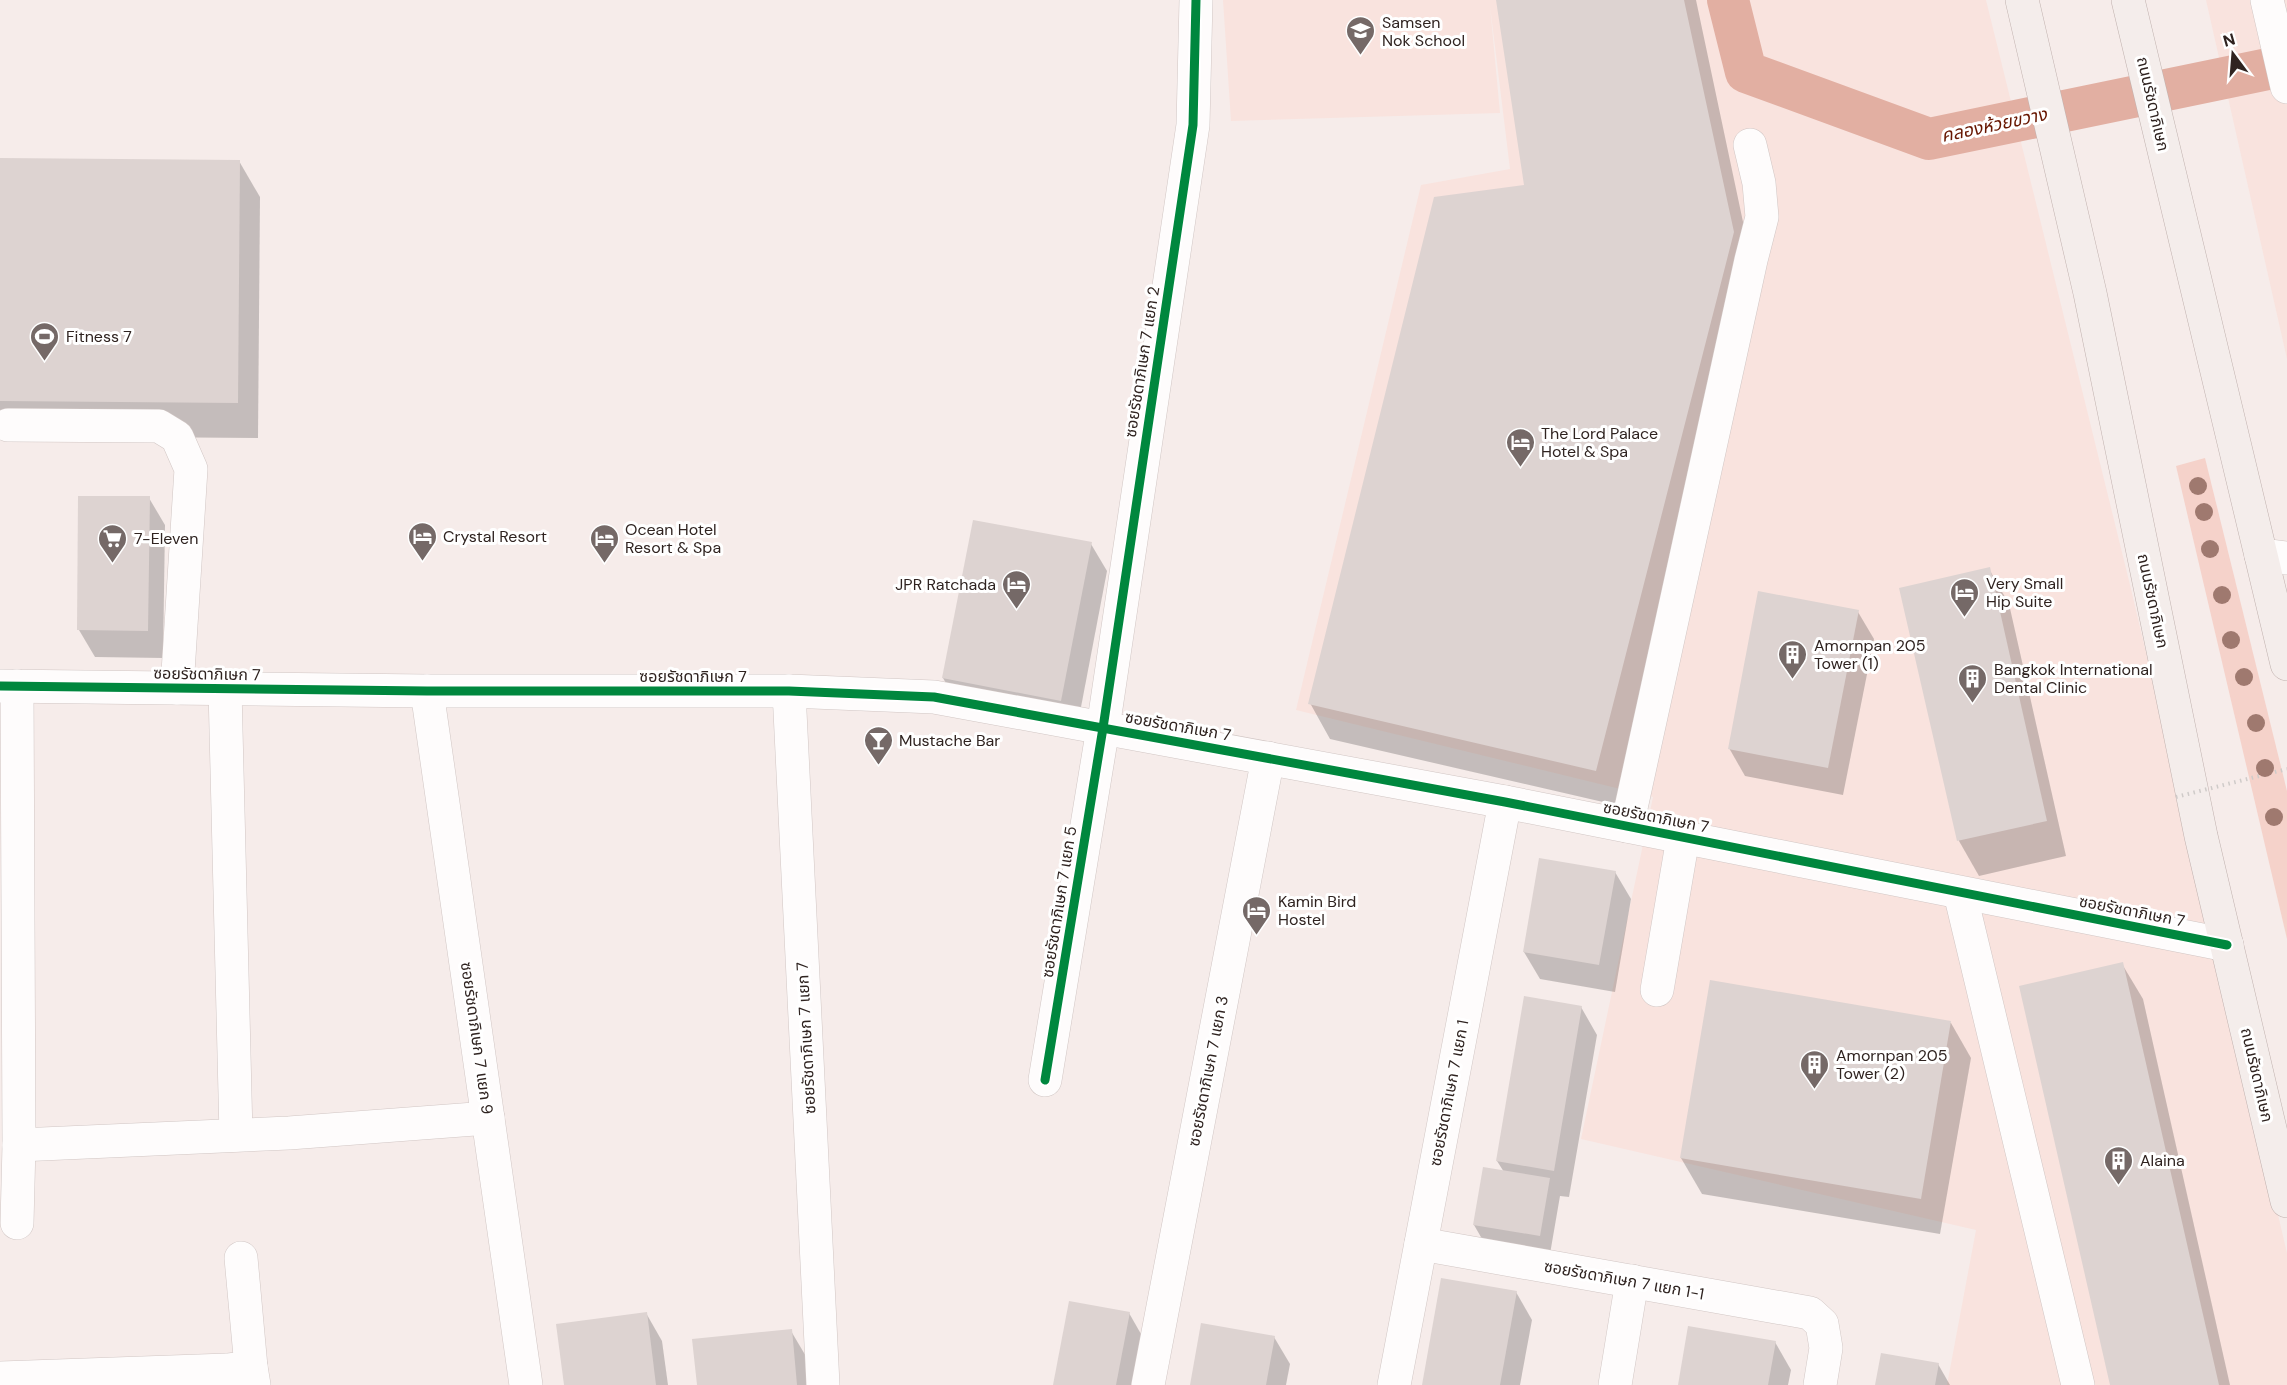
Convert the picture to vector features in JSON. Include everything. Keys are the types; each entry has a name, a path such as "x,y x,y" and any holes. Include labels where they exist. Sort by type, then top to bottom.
{"main road":[{"name":"ถนนรัชดาภิเษก","path":"2022,0 2090,293 2201,836 2287,1201"},
{"name":"ถนนรัชดาภิเษก","path":"2128,0 2190,267 2274,556 2287,664"}],"street":[{"name":"ซอยรัชดาภิเษก 7 แยก 2","path":"1103,728 1193,124 1196,0"},
{"path":"2270,14 2287,87"},
{"path":"1627,826 1762,217 1759,183 1750,145"},
{"path":"8,425 159,426 177,437 191,469 177,688"},
{"name":"ซอยรัชดาภิเษก 7","path":"8,686 427,691 789,691 934,697 1505,802 2227,945"},
{"path":"8,686 19,1145 17,1223"},
{"path":"225,689 236,1135"},
{"name":"ซอยรัชดาภิเษก 7 แยก 9","path":"427,691 526,1385"},
{"name":"ซอยรัชดาภิเษก 7 แยก 7","path":"789,691 823,1385"},
{"name":"ซอยรัชดาภิเษก 7 แยก 5","path":"1045,1080 1103,728"},
{"name":"ซอยรัชดาภิเษก 7 แยก 3","path":"1148,1385 1268,758"},
{"name":"ซอยรัชดาภิเษก 7 แยก 1","path":"1394,1385 1505,802"},
{"path":"1657,990 1683,838"},
{"path":"1960,893 2078,1385"},
{"path":"19,1145 236,1135 488,1118"},
{"name":"ซอยรัชดาภิเษก 7 แยก 1-1","path":"1421,1244 1810,1313 1822,1324 1826,1348 1820,1385"},
{"path":"0,1378 227,1370 253,1376 241,1258"},
{"path":"1615,1385 1632,1281"}],"path":[{"path":"2176,796 2287,769"}],"shaded area":[{"path":"1223,0 1986,0 2131,589 2287,1253 2287,1385 1947,1385 1976,1230 1581,1139 1653,797 1296,710 1421,185 1510,169 1490,6 1500,113 1231,121"},
{"path":"2206,0 2287,0 2287,359"},
{"path":"2205,458 2287,791 2287,939 2176,466"}],"building":[{"name":"The Lord Palace Hotel & Spa","path":"1496,0 1684,0 1734,232 1596,771 1308,704 1434,197 1524,185"},
{"path":"0,158 240,160 238,403 0,401"},
{"name":"7-Eleven","path":"78,496 150,496 148,631 77,630"},
{"name":"JPR Ratchada","path":"973,520 1092,542 1061,701 942,678"},
{"name":"Bangkok International Dental Clinic","path":"1990,567 2047,821 1957,841 1899,588"},
{"name":"Amornpan 205 Tower (1)","path":"1758,591 1859,610 1828,768 1728,749"},
{"path":"1539,858 1616,871 1599,965 1523,952"},
{"name":"Alaina","path":"2123,962 2219,1385 2110,1385 2019,986"},
{"name":"Amornpan 205 Tower (2)","path":"1710,980 1951,1021 1921,1199 1680,1158"},
{"path":"1524,996 1582,1006 1554,1171 1496,1161"},
{"path":"1483,1167 1550,1178 1540,1236 1473,1225"},
{"path":"1441,1278 1517,1291 1500,1385 1422,1385"},
{"path":"1069,1301 1130,1312 1116,1385 1053,1385"},
{"path":"647,1312 656,1385 564,1385 556,1324"},
{"path":"1201,1323 1275,1336 1266,1385 1190,1385"},
{"path":"1688,1326 1776,1341 1768,1385 1678,1385"},
{"path":"792,1329 797,1385 697,1385 692,1339"},
{"path":"1881,1353 1939,1363 1935,1385 1875,1385"}],"waterway":[{"name":"คลองห้วยขวาง","path":"1728,0 1746,72 1929,139 2287,65"}],"cycle path":[{"path":"1045,1080 1103,728 1193,125 1196,0"},
{"path":"0,686 427,691 789,691 934,697 1505,802 2227,945"}],"place":[{"name":"Samsen Nok School","path":"1361,56"},
{"name":"Fitness 7","path":"45,362"},
{"name":"The Lord Palace Hotel & Spa","path":"1520,468"},
{"name":"Crystal Resort","path":"422,562"},
{"name":"7-Eleven","path":"113,564"},
{"name":"Ocean Hotel Resort & Spa","path":"604,564"},
{"name":"JPR Ratchada","path":"1017,610"},
{"name":"Very Small Hip Suite","path":"1965,618"},
{"name":"Amornpan 205 Tower (1)","path":"1793,680"},
{"name":"Bangkok International Dental Clinic","path":"1973,704"},
{"name":"Mustache Bar","path":"878,766"},
{"name":"Kamin Bird Hostel","path":"1257,936"},
{"name":"Amornpan 205 Tower (2)","path":"1815,1090"},
{"name":"Alaina","path":"2119,1186"}]}
